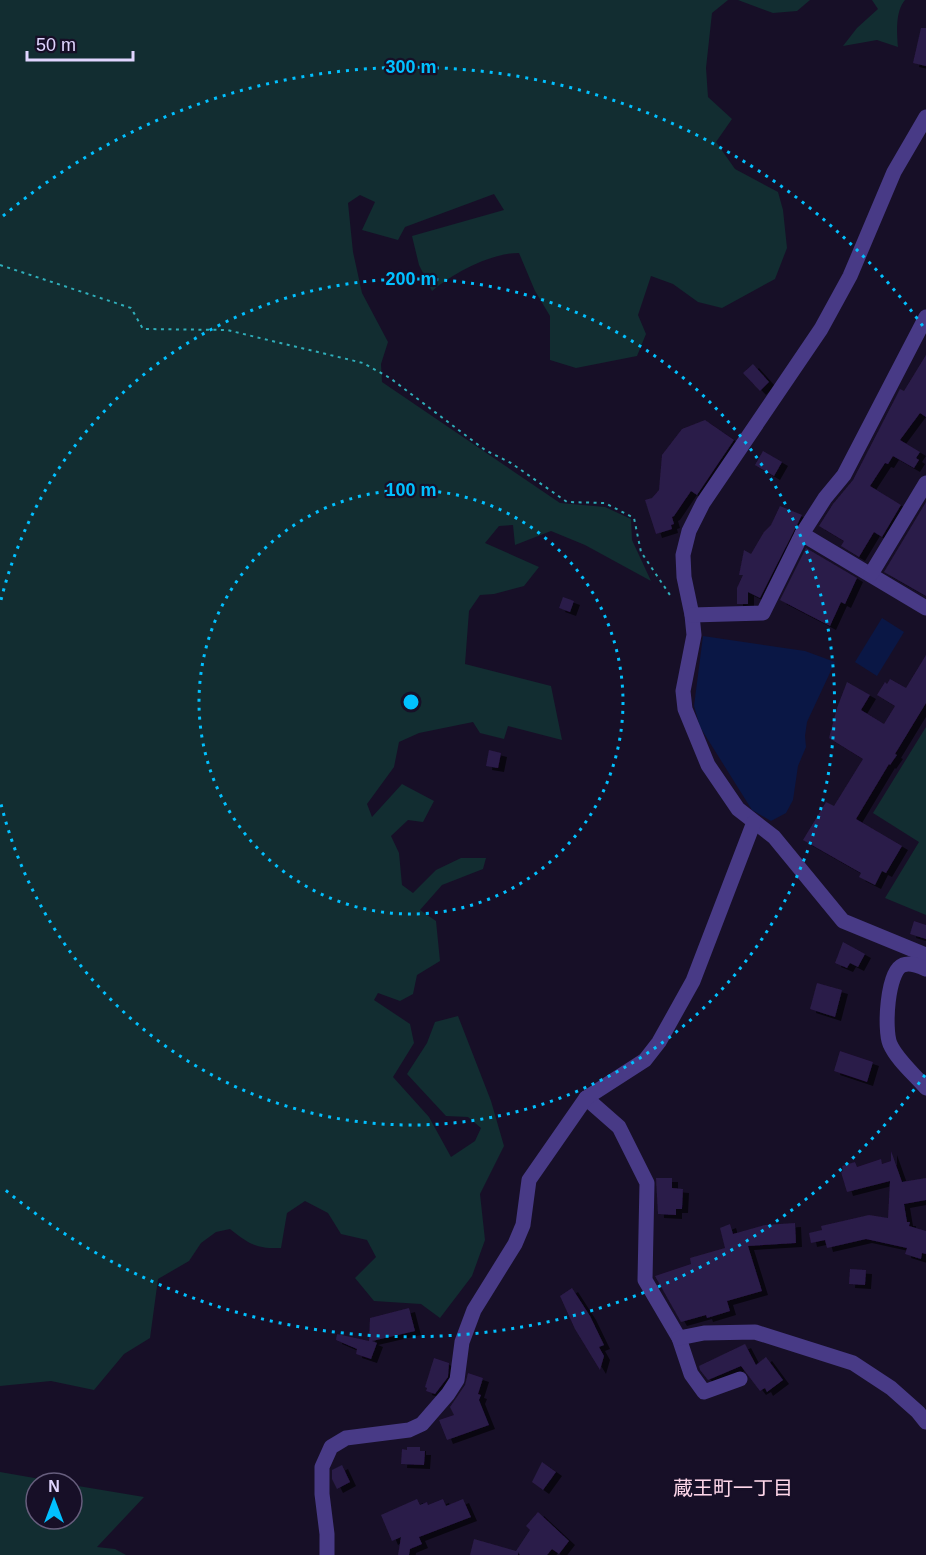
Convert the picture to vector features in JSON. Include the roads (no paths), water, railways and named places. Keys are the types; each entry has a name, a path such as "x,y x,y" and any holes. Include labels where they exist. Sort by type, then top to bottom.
{"street":[{"path":"926,117 894,171 850,276 821,329 703,503 689,531 682,555 694,635 682,691 685,709 708,765 738,809 774,837 843,921 926,955"},
{"path":"692,615 763,613 802,534 825,498 844,475 926,317"},
{"path":"871,574 926,483"},
{"path":"802,534 926,608"},
{"path":"327,1555 322,1467 331,1447 346,1438 409,1430 422,1425 448,1394 457,1380 462,1342 474,1310 515,1244 523,1225 529,1180 586,1098 645,1060 659,1042 693,981 754,822"},
{"path":"926,969 905,964 900,967 895,974 886,1013 890,1045 926,1088"},
{"path":"586,1098 619,1127 646,1183 645,1280 679,1338 691,1374 704,1392 740,1379"},
{"path":"679,1338 704,1333 755,1332 853,1364 891,1388 926,1422"}],"water":[{"path":"882,618 904,632 877,676 855,662"},
{"path":"703,636 805,651 835,662 807,722 806,747 798,766 793,800 786,813 771,821 752,810 700,727 694,706"}],"district":[{"name":"蔵王町一丁目","path":"733,1488"}]}
